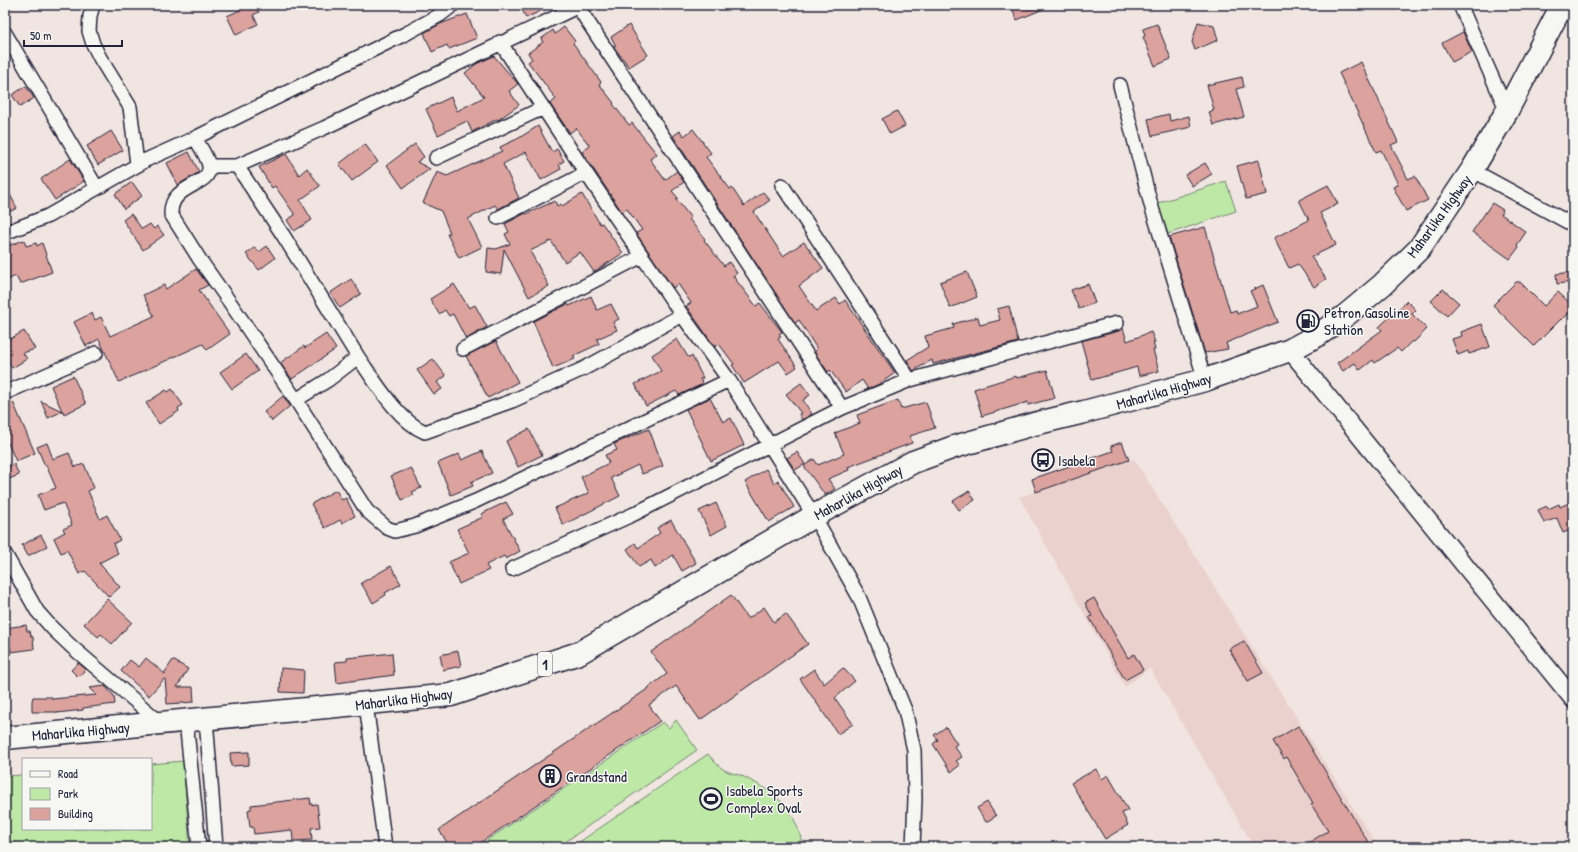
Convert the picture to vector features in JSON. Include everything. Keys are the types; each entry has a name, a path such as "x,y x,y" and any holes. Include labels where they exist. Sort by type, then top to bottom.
{"highway":[{"name":"Maharlika Highway","path":"5,738 451,695 578,653 814,516 913,462 954,447 1034,424 1205,380 1290,350 1318,335 1345,316 1382,285 1419,250 1472,170 1508,111 1562,5"}],"street":[{"path":"93,5 90,16 89,31 93,44 107,70 130,107 137,164"},
{"path":"137,164 195,138 407,33 440,15 453,5"},
{"path":"1460,5 1508,111"},
{"path":"209,166 237,166 324,128 500,42 579,6 842,408"},
{"path":"5,33 97,188"},
{"path":"500,42 642,256 729,380 814,516 859,597 905,710 914,750 915,799 913,847"},
{"path":"1120,85 1151,205 1205,380"},
{"path":"436,158 543,108"},
{"path":"195,138 209,166 208,173 205,178 177,196 171,207 171,214 196,254 296,400 367,511 381,523 395,531 416,526 476,501 729,380"},
{"path":"5,233 48,216 143,162 137,164"},
{"path":"237,166 283,235 358,357 405,419 415,428 425,432 512,401 585,368 682,315"},
{"path":"1472,170 1573,225"},
{"path":"498,218 586,173"},
{"path":"782,185 910,380"},
{"path":"463,349 642,256"},
{"path":"512,569 634,514 842,408 910,380 1117,323"},
{"path":"1290,350 1573,699"},
{"path":"5,393 96,353"},
{"path":"296,400 328,380 358,357"},
{"path":"5,554 37,611 53,629 162,724"},
{"path":"366,704 385,847"},
{"path":"196,720 199,847"},
{"path":"196,720 216,847"}],"shaded area":[{"path":"1134,459 1378,847 1254,847 1150,668 1125,687 1019,497"}],"green space":[{"path":"1226,181 1236,211 1168,234 1158,203"},
{"path":"676,720 697,750 558,847 477,847 663,722 669,728"},
{"name":"Isabela Sports Complex Oval","path":"708,754 723,769 756,783 776,796 790,812 800,833 803,847 572,847"},
{"path":"183,761 190,847 5,847 5,776 22,775 22,830 152,830 152,764"}],"building":[{"path":"251,5 255,5 259,12 253,15 258,24 236,35 227,16"},
{"path":"520,5 553,5 526,18"},
{"path":"1011,5 1053,5 1017,20"},
{"path":"467,14 477,38 449,49 447,45 432,52 424,33 440,24"},
{"path":"1198,22 1214,26 1218,40 1195,50 1192,42"},
{"path":"1157,24 1171,59 1155,66 1143,37 1145,36 1143,29"},
{"path":"629,25 648,55 629,67 614,47 616,46 611,37"},
{"path":"564,27 575,41 573,43 601,82 599,84 614,103 613,104 629,125 632,123 657,154 650,159 665,180 677,171 684,182 672,191 678,198 676,199 691,218 689,219 705,239 704,240 724,266 729,262 737,273 733,276 756,306 760,303 782,332 779,334 781,337 778,339 797,367 788,373 779,361 744,383 732,365 734,364 719,344 715,347 686,306 691,303 678,284 673,288 636,233 642,230 627,209 622,212 582,152 590,146 576,128 570,133 550,104 556,99 528,62 532,59 528,53 543,42 541,39 553,30 555,34"},
{"path":"1463,32 1472,52 1452,62 1442,43"},
{"path":"494,56 518,84 509,91 519,105 498,120 497,119 472,132 467,121 438,135 426,109 451,97 457,111 484,97 465,73 476,64"},
{"path":"1361,62 1398,142 1391,145 1408,179 1415,176 1428,200 1406,211 1393,187 1398,184 1381,150 1376,152 1339,73"},
{"path":"1242,77 1244,87 1236,89 1244,117 1213,125 1209,112 1214,110 1207,85"},
{"path":"26,86 34,98 20,107 12,95"},
{"path":"897,111 905,126 890,134 882,119"},
{"path":"1169,114 1170,121 1189,116 1191,127 1152,136 1148,119"},
{"path":"538,126 552,152 557,149 564,161 559,164 561,169 541,180 526,152 503,164 519,198 498,209 495,205 468,219 482,247 459,258 447,234 450,233 441,211 423,203 437,172 447,176 502,151 500,147 519,138"},
{"path":"693,129 711,153 706,157 730,189 732,188 744,206 763,192 770,200 754,212 783,256 804,242 823,268 799,286 816,311 836,298 840,304 845,300 895,373 879,384 868,389 862,380 846,392 830,370 828,372 815,353 815,350 817,349 799,320 795,323 673,136 680,131 684,136"},
{"path":"111,131 123,150 98,165 87,146"},
{"path":"365,144 378,162 352,181 339,164"},
{"path":"415,144 424,157 417,162 430,169 403,188 387,165"},
{"path":"189,152 199,172 178,185 167,163"},
{"path":"286,154 299,175 307,168 320,186 300,200 312,220 294,231 287,220 295,215 275,186 272,188 259,167"},
{"path":"70,159 84,181 55,200 41,179"},
{"path":"1259,160 1267,194 1246,199 1237,166"},
{"path":"1205,163 1212,174 1192,186 1185,175"},
{"path":"132,182 142,196 124,209 115,194"},
{"path":"5,185 17,208 5,214"},
{"path":"1328,185 1338,204 1320,213 1336,245 1311,257 1326,279 1314,287 1298,264 1289,268 1274,238 1309,220 1299,200"},
{"path":"582,194 600,224 602,223 623,253 594,272 580,252 565,262 551,241 530,251 549,286 529,297 504,249 501,274 486,272 488,248 496,249 510,244 505,234 509,232 505,224 526,213 555,201 557,206 561,204 562,206"},
{"path":"1492,203 1503,210 1501,214 1526,232 1517,245 1519,247 1510,259 1472,232"},
{"path":"131,214 142,229 150,224 154,229 157,226 164,235 143,250 123,220"},
{"path":"1205,227 1230,312 1236,310 1237,314 1257,306 1250,291 1263,285 1278,322 1226,343 1228,349 1205,353 1169,237"},
{"path":"24,240 26,246 36,243 37,246 42,243 52,272 20,284 16,276 5,281 5,247"},
{"path":"267,246 275,258 259,270 246,254 255,247 259,252"},
{"path":"196,269 208,285 199,290 230,334 207,350 203,344 119,382 99,339 86,346 74,322 92,313 95,320 101,317 110,336 154,316 143,295 164,285 166,289"},
{"path":"967,272 977,297 950,308 940,282"},
{"path":"1573,272 1573,282 1557,284 1556,274"},
{"path":"351,279 361,294 340,308 330,293"},
{"path":"1516,282 1520,282 1544,306 1558,292 1573,306 1573,309 1534,346 1493,305"},
{"path":"454,284 469,308 475,305 487,327 466,339 453,314 449,316 445,310 439,314 430,299"},
{"path":"1088,284 1095,303 1079,309 1071,290"},
{"path":"1443,289 1459,303 1447,316 1431,301"},
{"path":"591,296 597,310 611,304 619,319 613,322 617,330 597,339 599,344 573,356 575,359 553,368 533,321 568,304 569,306"},
{"path":"1407,301 1416,310 1412,314 1427,329 1401,352 1397,348 1375,363 1373,360 1360,370 1355,363 1343,371 1337,363 1382,330 1379,327"},
{"path":"1009,306 1018,342 933,364 932,360 913,371 907,360 928,347 925,336 954,328 953,324 978,317 980,325 1000,320 997,309"},
{"path":"1482,324 1490,347 1469,354 1468,351 1458,355 1452,339 1462,336 1461,332"},
{"path":"1123,328 1127,341 1151,332 1155,342 1153,342 1155,350 1153,350 1159,371 1139,376 1137,367 1092,380 1081,341 1119,331"},
{"path":"24,331 35,349 23,353 27,359 12,368 5,357 5,342"},
{"path":"326,334 336,349 292,379 280,363 304,346 305,348"},
{"path":"677,339 688,357 692,356 703,378 700,379 703,384 679,395 676,391 646,406 635,384 661,371 652,355"},
{"path":"496,341 518,382 488,398 466,356"},
{"path":"246,354 258,371 232,389 220,372"},
{"path":"433,359 446,376 437,382 442,389 434,394 417,370"},
{"path":"1047,370 1055,398 1028,405 1028,402 982,416 974,389 1016,376 1017,378"},
{"path":"73,376 86,404 64,414 63,411 48,418 41,401 62,411 51,386"},
{"path":"801,383 810,395 803,400 812,414 802,420 799,414 801,413 786,394"},
{"path":"172,389 183,405 178,408 179,411 159,424 146,403 166,390 168,392"},
{"path":"283,396 290,406 272,421 264,412"},
{"path":"710,398 723,422 731,418 744,445 711,461 686,409"},
{"path":"898,400 901,409 926,402 935,428 910,436 912,443 848,467 849,470 828,479 835,489 825,495 804,466 814,459 818,465 844,454 835,433 860,423 857,415"},
{"path":"13,402 35,453 16,461 5,437 5,406"},
{"path":"529,429 542,455 518,467 506,441"},
{"path":"649,429 663,466 642,474 638,465 611,478 620,496 563,525 555,508 589,493 581,477 609,463 605,455 617,450 614,444"},
{"path":"1122,442 1129,460 1036,492 1032,479 1113,451 1111,446"},
{"path":"47,443 53,459 69,453 75,467 84,464 94,488 88,491 100,519 107,515 120,540 113,544 118,553 99,563 120,587 109,597 85,571 79,574 67,550 61,553 54,538 65,532 63,529 72,525 63,503 44,510 38,495 56,488 37,447"},
{"path":"482,451 492,473 471,482 473,486 451,495 438,463 459,454 462,460"},
{"path":"797,452 805,464 795,470 787,458"},
{"path":"14,464 19,475 9,479 5,468"},
{"path":"411,468 421,488 412,492 414,495 402,500 391,476"},
{"path":"766,469 774,483 778,480 794,507 769,522 745,482"},
{"path":"336,490 342,500 346,498 355,516 342,523 340,520 325,528 311,504"},
{"path":"969,491 975,500 959,510 953,501"},
{"path":"1573,501 1573,529 1563,533 1557,518 1544,523 1538,510 1547,506 1548,509 1559,504 1560,507"},
{"path":"506,502 513,514 503,519 520,551 506,559 504,556 486,565 489,570 459,584 449,562 469,553 457,529 483,517 481,514"},
{"path":"716,503 727,526 711,535 699,511"},
{"path":"671,520 696,563 682,571 673,555 655,568 651,560 639,567 627,549 635,543 638,548 660,533 657,528"},
{"path":"41,535 47,546 28,556 22,545"},
{"path":"391,566 401,584 385,593 386,595 373,603 361,583"},
{"path":"731,595 748,619 764,607 774,622 786,614 808,644 700,720 676,686 649,705 660,721 474,847 450,847 439,830 649,688 667,674 651,652"},
{"path":"1094,598 1128,658 1134,654 1143,670 1125,680 1089,617 1092,616 1085,603"},
{"path":"107,599 132,622 112,644 101,634 98,637 84,624"},
{"path":"26,625 27,631 30,631 31,636 33,637 34,649 11,652 10,645 5,646 5,628"},
{"path":"1244,641 1263,673 1248,681 1229,649"},
{"path":"458,651 461,666 443,670 440,655"},
{"path":"392,653 394,675 337,683 335,662 347,661 347,658"},
{"path":"146,658 165,674 173,660 188,669 177,687 193,687 194,702 167,704 165,678 149,696 121,671 130,660 139,667"},
{"path":"78,663 86,669 78,677 71,670"},
{"path":"281,668 304,670 303,693 280,692"},
{"path":"843,668 855,681 835,698 853,724 838,734 800,679 814,669 824,684"},
{"path":"105,686 114,696 115,704 57,713 32,712 33,697 52,697 52,699 96,695 89,688"},
{"path":"1298,726 1371,847 1301,847 1328,831 1311,804 1313,803 1286,757 1284,759 1273,741"},
{"path":"946,727 957,744 954,746 962,757 956,761 960,765 951,772 933,744 938,740 934,735"},
{"path":"249,752 249,765 231,766 230,753"},
{"path":"1096,769 1102,779 1108,775 1128,810 1122,813 1128,825 1105,839 1071,783"},
{"path":"310,798 311,805 317,804 320,827 311,828 312,840 293,841 292,830 254,834 253,827 250,827 248,810 251,809 251,805"},
{"path":"987,802 996,816 986,822 977,808"}],"place":[{"name":"Petron Gasoline Station","path":"1308,321"},
{"name":"Isabela","path":"1043,460"},
{"name":"Grandstand","path":"550,776"},
{"name":"Isabela Sports Complex Oval","path":"711,799"}]}
